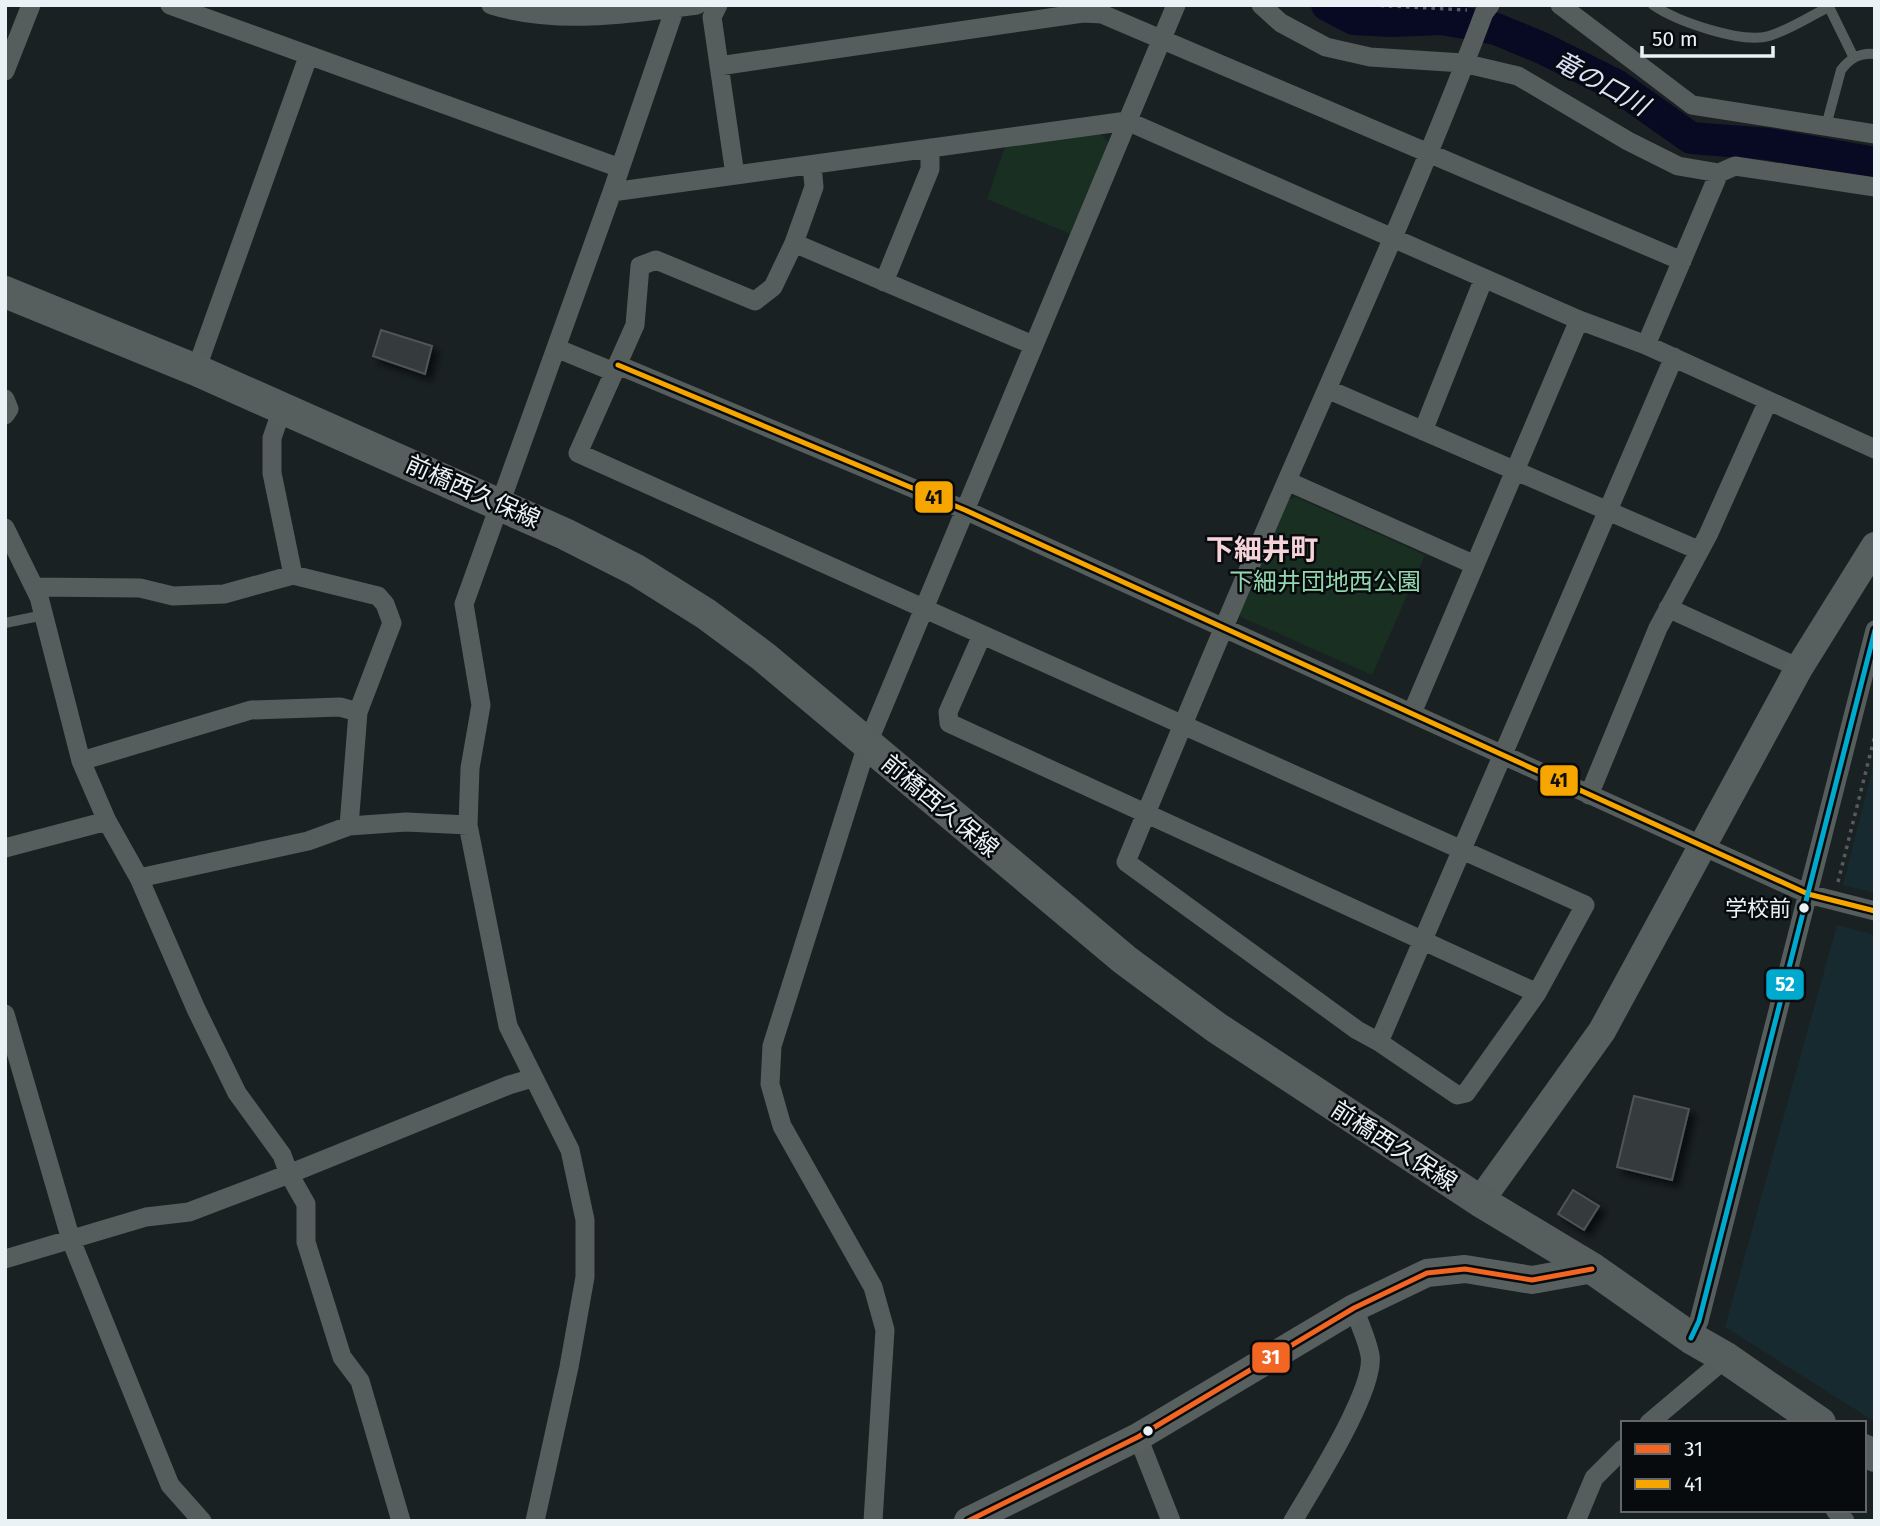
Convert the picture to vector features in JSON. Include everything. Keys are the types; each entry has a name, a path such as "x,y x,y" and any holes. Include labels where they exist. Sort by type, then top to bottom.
{"main road":[{"name":"前橋西久保線","path":"5,292 196,370 499,503 636,570 706,614 764,657 1125,960 1207,1021 1304,1088 1480,1201 1593,1269 1811,1420"}],"street":[{"path":"5,71 31,5"},
{"path":"170,5 620,168"},
{"path":"491,5 512,11 562,16 605,15 697,5"},
{"path":"718,5 712,16 735,176"},
{"path":"873,1521 885,1330 873,1287 782,1126 770,1084 772,1046 867,745 1176,5"},
{"path":"1261,5 1281,23 1326,47 1370,57 1466,58 1518,76 1628,141 1678,166 1719,173 1735,166 1875,187"},
{"path":"1560,5 1692,105 1875,134"},
{"path":"535,1521 586,1277 585,1220 570,1150 508,1026 468,825 470,768 481,705 464,604 676,6"},
{"path":"812,165 814,187 794,243 773,287 755,301 656,260 640,266 635,325 579,453 982,635 1183,724 1585,905 1537,993 1466,1093 1457,1096 1379,1042 1357,1031 1126,862 1146,813 1183,724 1223,628 1393,237 1486,10"},
{"path":"719,66 1083,13 1102,14 1682,261"},
{"path":"196,370 308,57"},
{"path":"612,192 1127,121 1579,320 1674,357 1875,449"},
{"path":"884,282 930,169 930,148"},
{"path":"1646,345 1719,173"},
{"path":"794,243 1033,345"},
{"path":"1423,431 1484,278"},
{"path":"1412,713 1579,320"},
{"path":"556,348 616,369 965,510 1808,894 1875,911"},
{"path":"1379,1042 1674,357"},
{"path":"1327,389 1698,550"},
{"path":"5,399 9,409 5,415"},
{"path":"1589,795 1668,608 1708,535 1768,401"},
{"path":"282,409 272,438 272,473 293,575"},
{"path":"1287,481 1475,565"},
{"path":"5,528 35,587 81,761 107,821 139,878 196,1009 237,1093 282,1155 306,1204 306,1242 342,1357 360,1381 401,1521"},
{"path":"1480,1201 1602,1031 1799,668 1873,552"},
{"path":"35,587 140,588 173,596 224,594 293,575 377,596 385,604 392,623 358,712 349,826"},
{"path":"1668,608 1799,668"},
{"path":"1691,1338 1699,1321 1875,631"},
{"path":"982,635 948,712 949,723 1537,993"},
{"path":"81,761 251,710 340,707 358,712"},
{"path":"5,848 107,821"},
{"path":"139,878 308,841 349,826 405,822 468,825"},
{"path":"5,1014 71,1240 170,1485 202,1521"},
{"path":"5,1259 146,1217 189,1212 509,1085 533,1078"},
{"path":"968,1521 1138,1437 1354,1308 1427,1273 1465,1269 1532,1280 1593,1269"},
{"path":"1293,1521 1335,1450 1370,1374 1370,1355 1354,1308"},
{"path":"1651,1421 1726,1359"},
{"path":"1138,1437 1171,1521"},
{"path":"1576,1521 1594,1478 1621,1451"}],"lane":[{"path":"1653,5 1662,12 1717,32 1754,37 1768,36 1829,7 1854,58"},
{"path":"1826,126 1841,70 1847,62 1863,52 1875,54"},
{"path":"5,623 44,615"}],"path":[{"path":"1372,5 1486,10"},
{"path":"1834,901 1875,735"}],"shaded area":[{"path":"1875,759 1875,893 1843,885"},
{"path":"1837,925 1875,935 1875,1422 1725,1327"}],"green space":[{"path":"1099,132 1110,144 1073,235 987,199 1006,144"},
{"name":"下細井団地西公園","path":"1296,497 1425,555 1372,675 1241,617 1238,610 1287,500"}],"building":[{"path":"381,330 432,346 425,374 373,356"},
{"path":"1634,1096 1689,1109 1672,1180 1617,1167"},
{"path":"1573,1190 1599,1206 1584,1230 1558,1214"}],"waterway":[{"name":"竜の口川","path":"1327,5 1354,19 1443,19 1496,29 1542,48 1616,85 1691,138 1768,144 1875,163"}],"transit line":[{"name":"41","path":"618,365 965,510 1808,894 1875,911"},
{"name":"52","path":"1691,1338 1699,1321 1875,630"},
{"name":"31","path":"968,1521 1138,1437 1354,1308 1427,1273 1465,1269 1532,1280 1592,1269"}],"place":[{"name":"学校前","path":"1804,908"}],"district":[{"name":"下細井町","path":"1262,549"}]}
